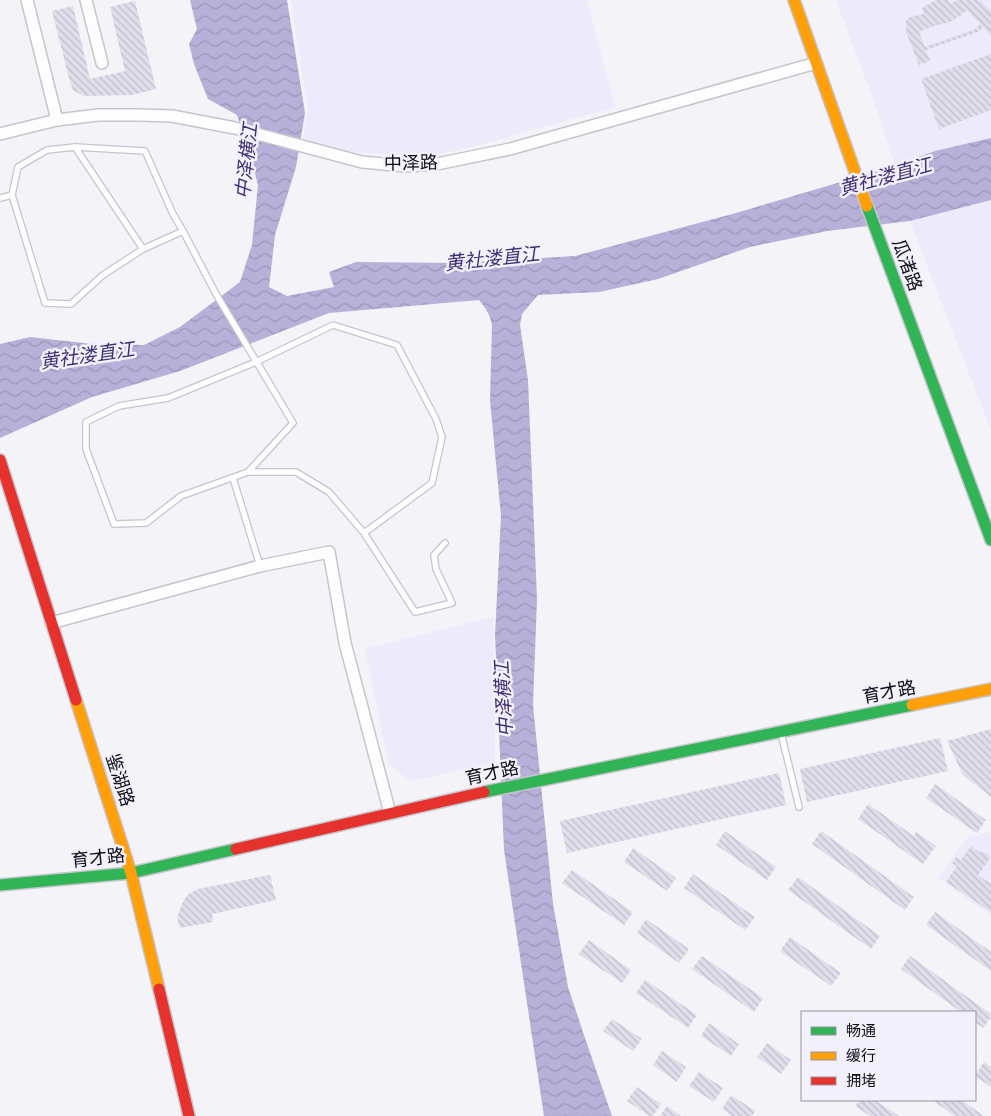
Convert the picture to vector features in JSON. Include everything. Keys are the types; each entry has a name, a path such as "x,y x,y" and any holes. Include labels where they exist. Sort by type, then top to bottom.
{"street":[{"path":"29,0 57,120"},
{"path":"86,0 102,63"},
{"name":"瓜渚路","path":"794,0 879,239 991,540"},
{"name":"中泽路","path":"0,134 57,120 98,115 172,116 235,128 362,162 406,166 437,164 510,149 816,63"},
{"name":"鉴湖路","path":"0,460 131,873 189,1116"},
{"path":"51,623 260,566 329,552 345,643 390,813"},
{"name":"育才路","path":"0,885 131,873 494,790 991,689"}],"lane":[{"path":"75,147 143,249"},
{"path":"184,231 143,249 103,275 71,304 44,303 12,195 18,166 47,150 75,147 145,152 172,214 184,231 216,294 293,423 248,472"},
{"path":"0,198 12,195"},
{"path":"364,533 432,483 442,437 436,419 397,345 333,325 256,362 168,398 119,406 86,422 86,449 114,524 146,523 181,496 248,472 296,472 329,492 364,533 415,612 452,603 436,569 434,555 445,543"},
{"path":"233,478 260,566"},
{"path":"781,731 799,807"}],"shaded area":[{"path":"291,0 587,0 615,107 468,148 424,157 354,152 303,138 308,112"},
{"path":"836,0 991,0 991,138 935,151 895,165 878,112"},
{"path":"991,200 991,430 910,221"},
{"path":"493,617 495,762 411,781 389,765 365,649"},
{"path":"991,832 991,916 939,878 967,838"}],"water":[{"path":"190,0 287,0 305,113 296,167 275,235 269,287 287,296 334,287 329,272 356,262 456,263 575,256 736,213 888,168 935,151 991,138 991,200 910,221 827,231 750,247 658,279 599,292 538,295 522,314 520,325 528,380 537,599 533,705 553,904 568,987 612,1116 544,1116 504,850 495,635 501,516 490,400 492,325 484,306 479,300 329,313 180,371 92,397 0,438 0,344 30,337 92,344 144,345 180,327 240,282 252,245 258,185 250,153 237,115 208,99 194,64 189,44 197,29"}],"building":[{"path":"936,0 948,0 950,4 956,0 980,0 991,11 991,36 983,27 978,32 926,50 930,61 919,65 906,32 906,21 910,17 924,14 922,8","holes":["967,10 980,24 976,29 925,47 919,32 950,22"]},
{"path":"135,1 156,89 132,95 84,96 73,90 52,11 73,6 90,79 125,71 110,7"},
{"path":"991,54 991,110 939,129 921,79"},
{"path":"991,729 991,797 963,775 947,741"},
{"path":"940,738 948,771 807,802 800,769"},
{"path":"779,773 786,805 567,853 560,821"},
{"path":"935,784 986,820 977,833 926,798"},
{"path":"868,804 914,836 916,832 936,846 923,864 858,819"},
{"path":"725,831 776,867 767,880 716,845"},
{"path":"821,831 914,897 905,910 812,844"},
{"path":"971,846 991,857 978,875 991,884 991,912 946,882 957,866 952,863 956,857 961,860"},
{"path":"633,848 676,878 667,891 624,862"},
{"path":"572,870 633,912 624,925 562,883"},
{"path":"693,874 755,917 745,930 684,888"},
{"path":"270,875 276,900 212,914 213,922 180,928 177,917 187,895 198,889"},
{"path":"798,877 880,936 871,949 788,890"},
{"path":"935,912 991,952 991,971 926,925"},
{"path":"646,919 689,949 679,963 637,933"},
{"path":"790,937 841,973 831,986 780,951"},
{"path":"589,940 631,970 622,983 579,954"},
{"path":"702,956 763,998 754,1012 692,969"},
{"path":"910,956 991,1014 991,1017 983,1028 976,1023 976,1011 960,1011 901,969"},
{"path":"645,980 697,1015 688,1028 636,993"},
{"path":"612,1019 642,1039 633,1051 603,1031"},
{"path":"709,1023 739,1044 731,1056 701,1036"},
{"path":"767,1043 791,1060 781,1074 757,1057"},
{"path":"662,1051 686,1067 677,1082 653,1065"},
{"path":"984,1062 991,1067 991,1087 976,1077"},
{"path":"699,1072 723,1088 714,1102 689,1086"},
{"path":"637,1087 661,1104 653,1116 649,1116 627,1101"},
{"path":"731,1095 755,1111 752,1116 732,1116 722,1109"},
{"path":"859,1101 876,1101 899,1116 870,1116 855,1106"},
{"path":"933,1101 962,1101 984,1116 955,1116"},
{"path":"667,1106 681,1116 660,1116"}],"traffic: fast":[{"path":"867,206 991,540"},
{"path":"484,792 912,705"},
{"path":"0,885 131,873 236,849"}],"traffic: slow":[{"path":"794,0 867,206"},
{"path":"912,705 991,689"},
{"path":"76,700 131,873 159,989"}],"traffic: jam":[{"path":"0,460 76,700"},
{"path":"236,849 484,792"},
{"path":"159,989 189,1116"}],"water label":[{"name":"中泽横江","path":"246,161"},
{"name":"黄社溇直江","path":"885,176"},
{"name":"黄社溇直江","path":"492,258"},
{"name":"黄社溇直江","path":"87,355"},
{"name":"中泽横江","path":"503,699"}]}
